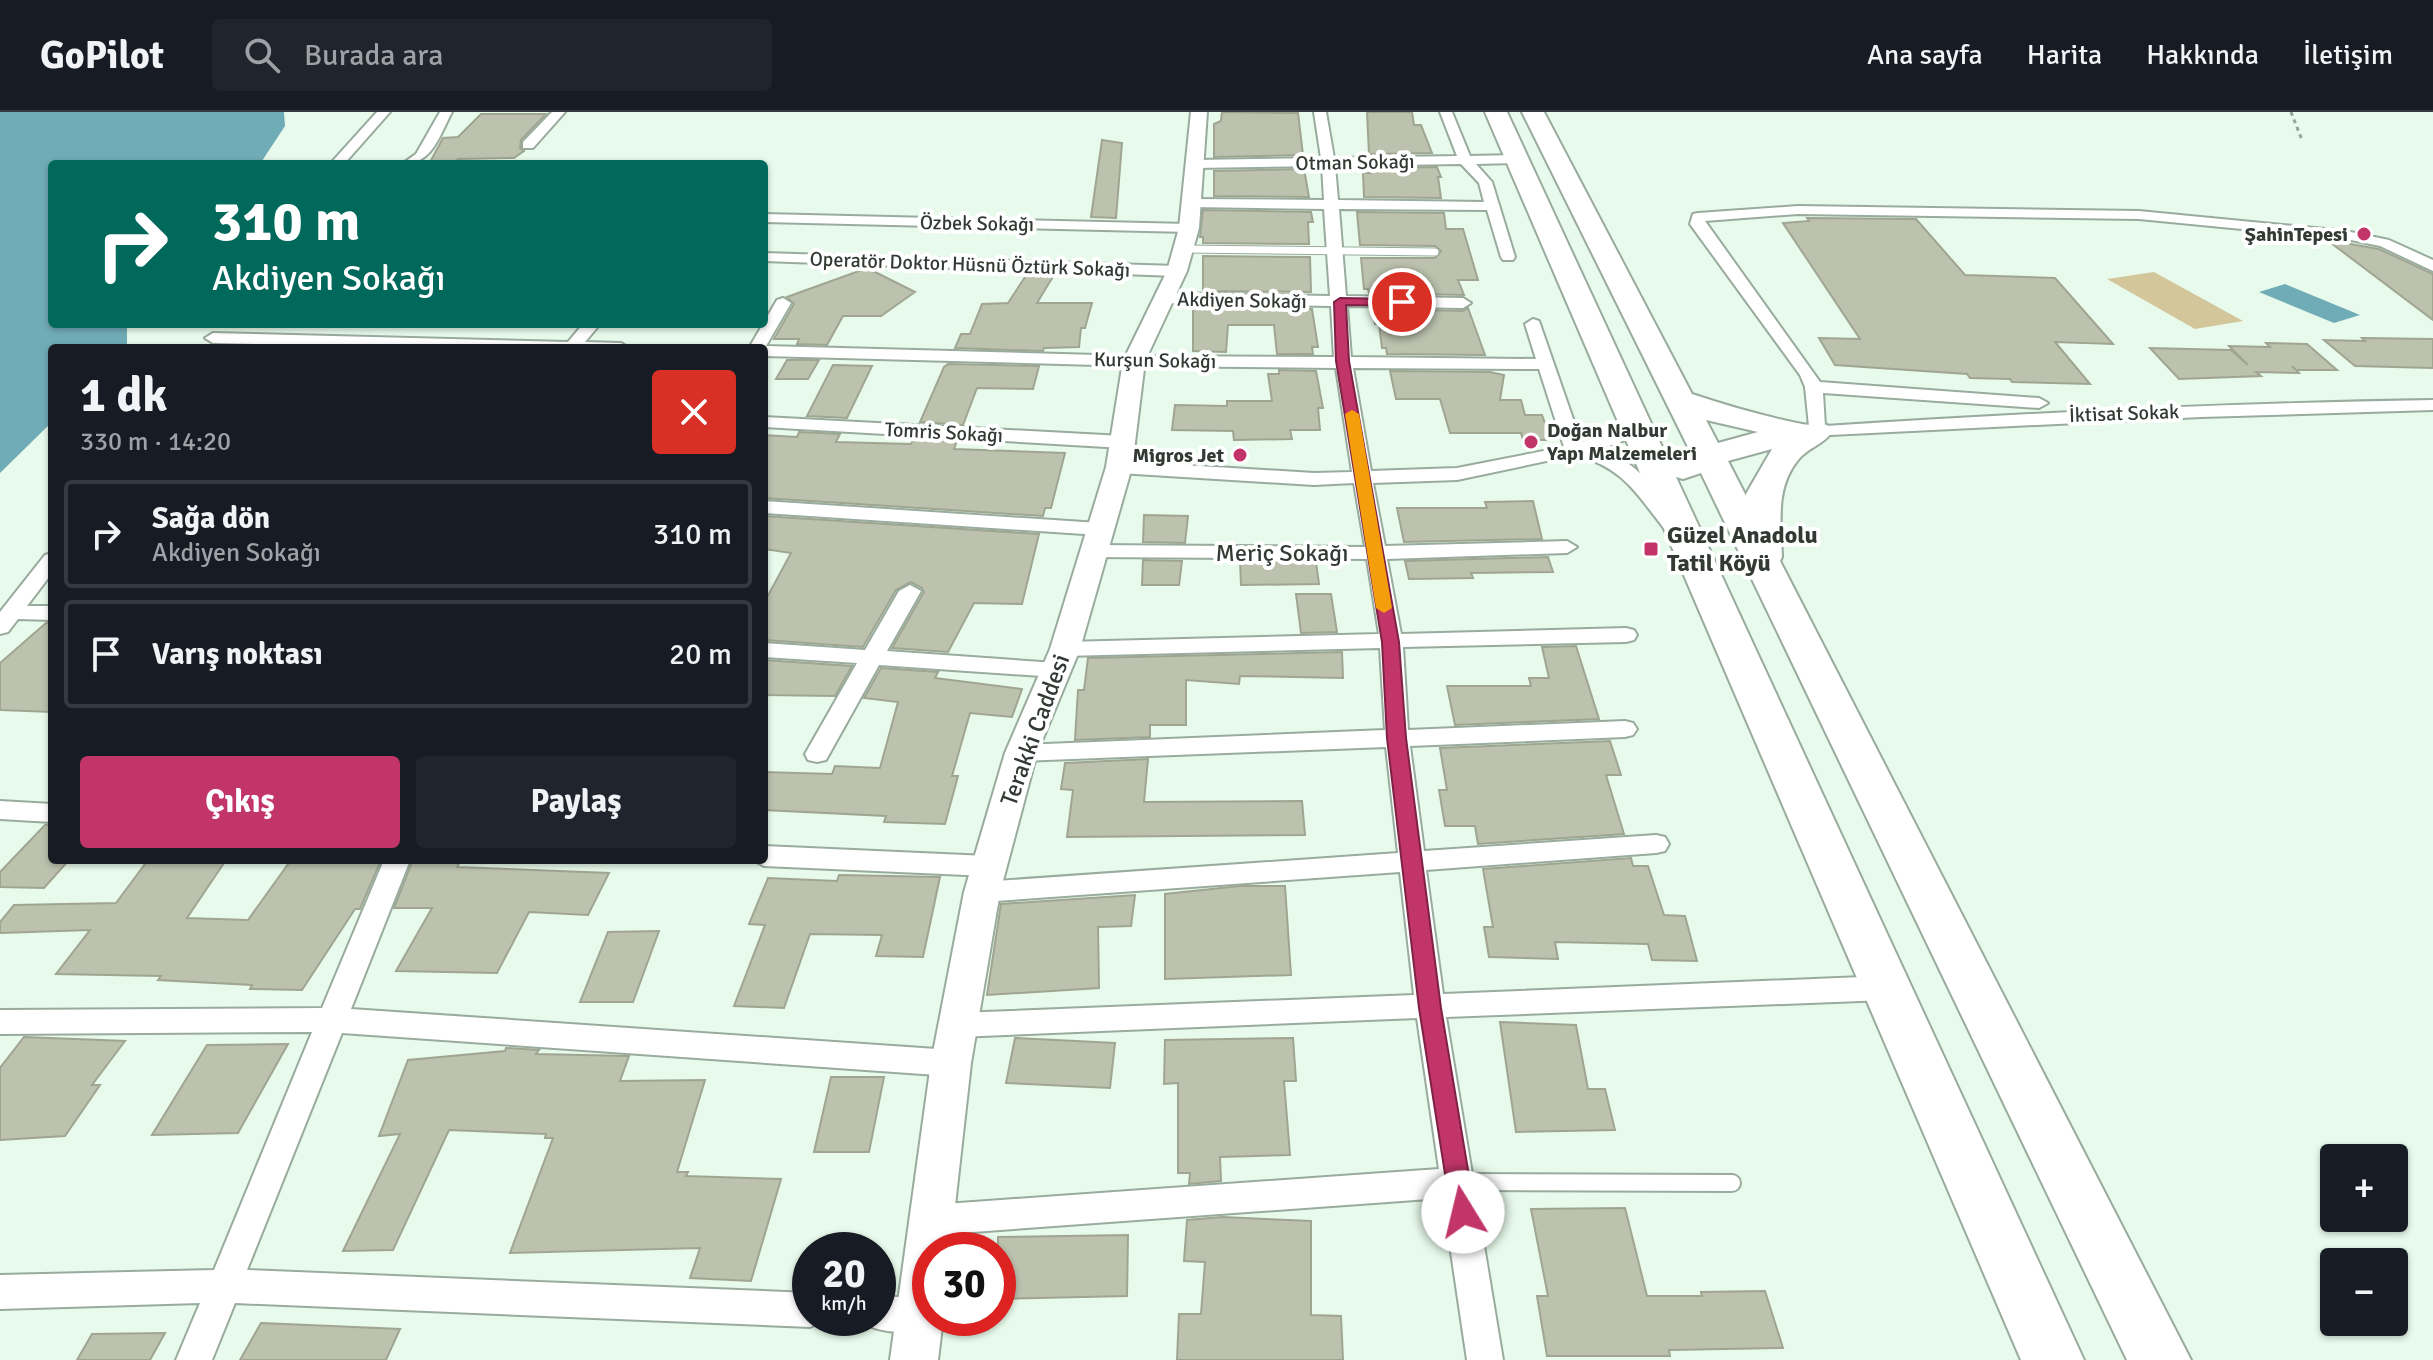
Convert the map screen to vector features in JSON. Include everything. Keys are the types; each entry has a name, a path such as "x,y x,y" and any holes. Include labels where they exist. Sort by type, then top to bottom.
{"highway":[{"path":"1496,112 1658,482 2053,1360"},
{"path":"1533,112 2160,1360"},
{"path":"1678,399 1731,418 1816,432"},
{"path":"1658,482 1708,457 1767,438 1816,432"},
{"path":"1764,570 1763,494 1785,453 1816,432"}],"street":[{"path":"341,160 384,112"},
{"path":"415,160 421,156 446,112"},
{"path":"528,145 559,112"},
{"name":"Terakki Caddesi","path":"929,1232 951,1063 985,879 1021,753 1060,659 1121,455 1134,361 1181,250 1195,164 1199,112"},
{"path":"1320,112 1332,205 1343,361 1373,553 1391,642 1397,738 1430,1008 1485,1360"},
{"path":"1446,112 1466,161 1485,182 1508,257"},
{"name":"Otman Sokağı","path":"1195,164 1516,159"},
{"path":"1181,250 1332,205 1493,206"},
{"path":"1816,432 1814,387 1808,374 1697,224 1698,217 1798,210 2139,215 2346,235 2384,243 2433,266"},
{"name":"Özbek Sokağı","path":"768,218 1181,250"},
{"name":"Operatör Doktor Hüsnü Öztürk Sokağı","path":"768,257 1181,250"},
{"name":"Akdiyen Sokağı","path":"1181,250 1340,302 1463,303"},
{"path":"759,344 783,303"},
{"path":"1533,324 1574,450 1611,456 1632,475 1685,541"},
{"path":"575,344 589,328"},
{"path":"213,338 452,344"},
{"name":"Kurşun Sokağı","path":"768,351 1134,361 1546,364"},
{"path":"1814,387 2026,403 2433,389"},
{"name":"İktisat Sokak","path":"1816,432 2027,417 2433,405"},
{"name":"Tomris Sokağı","path":"768,422 1121,455 1314,479 1457,474 1614,439 1635,425"},
{"name":"Meriç Sokağı","path":"768,507 1096,540 1373,553 1567,547"},
{"path":"6,620 48,564"},
{"path":"817,754 910,591"},
{"path":"6,620 48,614"},
{"path":"768,650 872,658 1060,659 1391,642 1626,635"},
{"path":"1021,753 1625,729"},
{"path":"0,810 48,813"},
{"path":"768,856 985,879 1412,861 1656,844"},
{"path":"194,1360 395,864"},
{"path":"958,1025 1886,988"},
{"path":"0,1022 333,1020 951,1063"},
{"path":"931,1220 1459,1182"},
{"path":"0,1292 226,1286 792,1309"},
{"name":"Terakki Caddesi","path":"914,1360 916,1336"}],"lane":[{"path":"1181,250 1435,252"},
{"path":"1459,1182 1732,1183"}],"path":[{"path":"2291,112 2302,140"}],"shaded area":[{"path":"2154,272 2243,321 2195,329 2107,279"}],"water":[{"path":"0,112 284,112 285,126 263,160 48,160 48,328 127,328 127,344 48,344 48,426 0,473"},
{"path":"2285,284 2360,315 2334,323 2259,292"}],"building":[{"path":"1222,112 1298,113 1303,155 1214,157 1214,124 1221,121"},
{"path":"1367,112 1412,112 1414,125 1421,125 1432,153 1369,154"},
{"path":"481,114 546,114 521,140 520,148 524,151 514,158 431,160 443,138 458,137"},
{"path":"1102,140 1122,143 1116,218 1091,217"},
{"path":"1437,167 1441,177 1438,177 1441,198 1364,197 1363,173 1371,173 1370,168"},
{"path":"1304,169 1309,197 1214,196 1214,171"},
{"path":"1203,210 1311,212 1313,222 1308,222 1309,244 1203,243 1203,237 1200,237"},
{"path":"1357,212 1444,213 1446,229 1463,229 1478,280 1458,280 1464,295 1369,293 1368,289 1364,289 1361,258 1435,258 1441,251 1435,246 1360,245"},
{"path":"1807,218 1916,219 1965,275 2055,278 2113,344 2055,342 2090,384 2012,382 2010,379 1970,378 1967,374 1835,365 1819,338 1860,339 1783,223 1809,221"},
{"path":"2327,240 2379,249 2433,274 2433,320"},
{"path":"1203,256 1310,257 1311,292 1203,291"},
{"path":"867,268 915,292 881,316 843,316 827,345 797,344 799,339 774,339 794,304 787,297"},
{"path":"1027,274 1054,275 1037,303 1092,303 1085,328 1081,328 1079,347 1044,348 1043,351 955,348 961,334 970,334 982,304 1008,303"},
{"path":"1193,307 1312,309 1318,347 1312,347 1313,354 1277,354 1274,325 1228,325 1226,352 1193,351"},
{"path":"1468,308 1485,355 1387,354 1386,348 1382,348 1379,324 1375,324 1372,309 1463,311"},
{"path":"2362,338 2433,339 2433,368 2355,366 2324,340 2365,341"},
{"path":"2266,343 2307,344 2337,370 2256,372 2261,376 2179,379 2150,348 2231,350 2248,365 2229,346 2270,347"},
{"path":"787,360 819,360 808,379 776,379"},
{"path":"948,364 1039,366 1033,389 977,388 963,425 920,422"},
{"path":"833,365 872,366 847,418 807,416"},
{"path":"1279,370 1316,371 1323,408 1318,408 1320,430 1290,430 1292,439 1234,440 1233,431 1172,430 1175,405 1227,406 1227,401 1272,401 1268,374 1279,374"},
{"path":"1390,371 1490,372 1504,375 1500,400 1521,400 1525,415 1542,415 1551,440 1523,440 1521,433 1450,433 1440,399 1396,399"},
{"path":"799,432 840,434 836,442 911,444 913,439 957,441 954,449 1065,453 1051,508 1045,508 1043,516 768,498 768,435 797,437"},
{"path":"1533,501 1542,539 1404,542 1397,508 1487,508 1485,502"},
{"path":"1144,515 1188,516 1185,543 1143,542"},
{"path":"768,516 1039,534 1022,604 974,603 948,652 892,648 924,592 911,582 896,590 863,647 768,640 768,596 791,553 768,550"},
{"path":"1548,557 1553,572 1471,573 1473,578 1409,579 1405,561"},
{"path":"1143,560 1182,561 1179,585 1142,585"},
{"path":"1240,561 1316,562 1319,584 1241,585"},
{"path":"1296,594 1331,594 1337,632 1301,633"},
{"path":"48,623 48,712 0,710 0,663"},
{"path":"1576,646 1599,719 1455,725 1447,686 1531,686 1529,678 1549,678 1542,647"},
{"path":"1342,652 1343,678 1240,676 1239,684 1186,680 1186,725 1150,725 1150,737 1075,740 1078,690 1084,690 1088,658"},
{"path":"768,660 852,666 835,696 768,695"},
{"path":"881,668 938,672 935,678 1022,689 1012,717 970,713 952,776 958,776 945,824 884,822 886,816 768,810 768,772 832,774 835,766 880,768 898,702 864,698"},
{"path":"1610,741 1621,775 1606,775 1624,834 1478,844 1475,826 1445,826 1439,790 1447,790 1440,748"},
{"path":"1148,759 1144,802 1302,801 1305,835 1067,837 1073,790 1061,789 1065,763"},
{"path":"48,825 48,864 65,864 44,888 0,887 0,872"},
{"path":"1631,858 1633,866 1648,866 1664,915 1685,916 1697,961 1652,960 1648,944 1555,942 1558,959 1489,957 1484,927 1493,927 1483,869"},
{"path":"145,864 223,864 187,918 248,920 288,864 379,864 360,909 355,909 302,990 250,989 252,985 158,980 161,976 56,974 90,930 0,933 0,922 14,905 116,903"},
{"path":"411,864 609,873 588,915 529,912 497,973 396,971 432,908 394,908"},
{"path":"839,875 940,877 923,957 876,956 882,935 810,934 784,1008 734,1006 765,925 749,924 768,878 837,881"},
{"path":"1240,886 1285,886 1291,975 1165,979 1165,894"},
{"path":"1135,895 1131,926 1098,927 1099,988 987,995 1001,904"},
{"path":"659,931 633,1002 580,1002 608,932"},
{"path":"1500,1022 1576,1025 1588,1089 1605,1089 1615,1130 1516,1132"},
{"path":"24,1037 125,1041 92,1085 100,1085 65,1136 0,1140 0,1068"},
{"path":"1015,1038 1115,1043 1110,1088 1006,1083"},
{"path":"1293,1038 1296,1081 1284,1081 1290,1155 1220,1157 1221,1181 1189,1184 1190,1173 1178,1173 1178,1083 1164,1084 1165,1040"},
{"path":"288,1044 238,1133 152,1135 207,1045"},
{"path":"506,1048 539,1050 536,1054 629,1056 620,1081 705,1080 677,1172 688,1172 686,1176 781,1179 751,1281 690,1278 700,1248 510,1253 553,1138 545,1138 546,1134 449,1130 393,1250 343,1251 400,1134 379,1136 408,1060 505,1051"},
{"path":"831,1077 884,1077 869,1152 814,1152"},
{"path":"1625,1208 1647,1296 1765,1291 1783,1348 1669,1350 1670,1356 1547,1356 1537,1296 1548,1296 1531,1209"},
{"path":"1222,1217 1311,1221 1311,1315 1341,1316 1343,1360 1177,1360 1179,1314 1201,1314 1205,1262 1184,1261 1187,1220"},
{"path":"1128,1235 1127,1296 1016,1299 1016,1237"},
{"path":"261,1323 400,1329 386,1360 240,1360"},
{"path":"165,1333 150,1360 77,1360 92,1334"}],"slow traffic":[{"path":"1352,414 1384,608"}],"place":[{"name":"ŞahinTepesi","path":"2364,234"},
{"name":"Doğan Nalbur Yapı Malzemeleri","path":"1531,442"},
{"name":"Migros Jet","path":"1240,455"},
{"name":"Güzel Anadolu Tatil Köyü","path":"1651,549"}],"route":[{"path":"1402,302 1340,302 1343,361 1373,553 1391,642 1397,738 1430,1008 1463,1212"}]}
